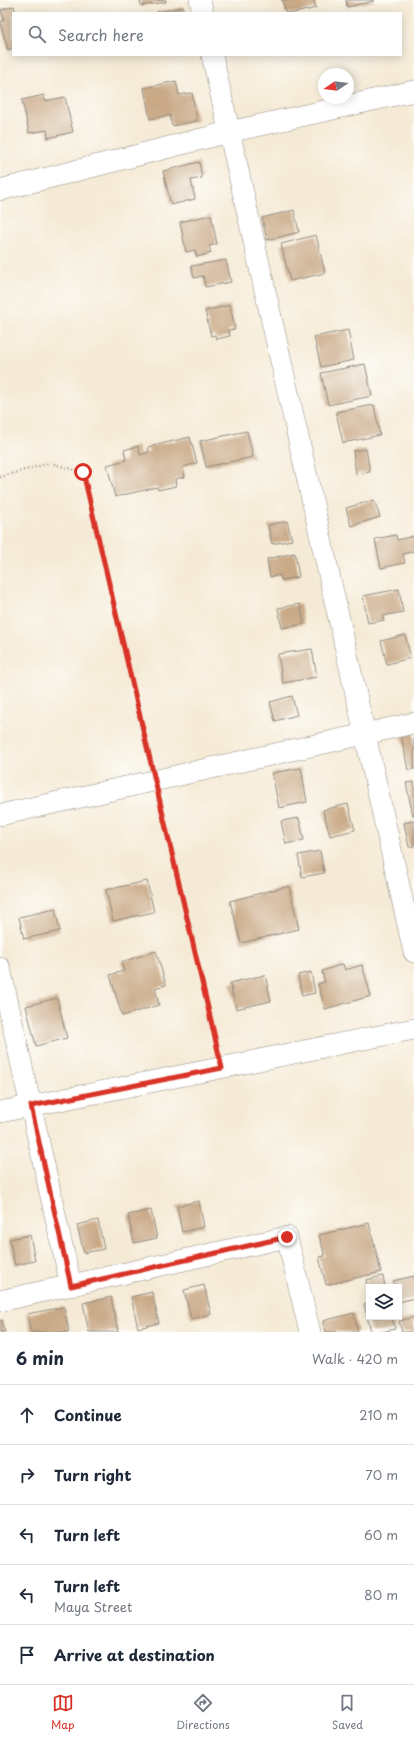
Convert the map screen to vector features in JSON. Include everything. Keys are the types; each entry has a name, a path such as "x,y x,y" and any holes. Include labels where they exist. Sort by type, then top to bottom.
{"street":[{"path":"200,0 202,12"},
{"path":"212,56 414,952"},
{"path":"0,190 229,132 414,91"},
{"path":"0,815 414,723"},
{"path":"0,968 71,1286"},
{"path":"0,1112 414,1029"},
{"path":"0,1301 287,1237 310,1332"}],"path":[{"path":"0,477 50,463 83,472 222,1068"}],"building":[{"path":"140,0 166,0 166,2 141,6"},
{"path":"282,0 314,0 316,8 298,12 286,12"},
{"path":"346,0 374,0 374,1 347,7"},
{"path":"14,6 16,12 12,12 12,48 8,50 0,22 4,20 1,10"},
{"path":"183,7 184,12 157,12"},
{"path":"176,81 179,95 192,93 197,121 172,126 170,115 150,119 144,88"},
{"path":"44,95 45,101 65,97 73,132 48,138 47,130 29,133 22,100"},
{"path":"199,162 202,178 191,180 195,199 171,205 163,171"},
{"path":"294,210 299,232 267,240 262,218"},
{"path":"211,215 217,244 209,246 211,253 197,257 195,250 186,252 180,222"},
{"path":"316,235 325,273 290,281 281,244"},
{"path":"226,260 231,282 205,287 203,276 194,278 191,266"},
{"path":"230,305 235,329 228,330 230,336 216,339 215,335 211,336 205,311"},
{"path":"348,330 354,360 321,367 314,337"},
{"path":"365,364 372,396 328,405 321,373"},
{"path":"374,405 380,435 343,443 336,412"},
{"path":"247,431 253,457 206,467 200,441"},
{"path":"190,437 197,463 183,467 185,477 175,479 176,486 158,490 157,487 115,497 107,465 126,460 124,450 138,446 140,455 149,452 148,447"},
{"path":"366,449 370,472 356,474 353,451"},
{"path":"374,500 380,517 351,526 346,508"},
{"path":"287,521 292,540 272,544 268,525"},
{"path":"396,535 397,540 414,536 414,551 403,554 405,563 381,568 375,539"},
{"path":"295,553 299,577 281,580 280,575 270,577 267,559"},
{"path":"399,589 403,612 382,616 384,620 368,623 363,596"},
{"path":"300,604 304,624 282,628 278,608"},
{"path":"405,635 411,658 387,664 381,641"},
{"path":"312,649 317,677 283,683 278,654"},
{"path":"292,696 297,715 275,721 270,702"},
{"path":"414,731 414,769 408,770 401,734"},
{"path":"301,768 307,802 279,808 272,773"},
{"path":"414,782 414,815 413,816 406,783"},
{"path":"348,804 355,830 330,836 323,810"},
{"path":"299,818 304,840 286,844 281,821"},
{"path":"414,821 414,846 409,847 404,823"},
{"path":"320,851 324,873 302,877 298,855"},
{"path":"147,881 154,912 113,921 106,890"},
{"path":"289,886 299,929 241,943 230,901"},
{"path":"55,909 60,931 24,939 19,917"},
{"path":"156,951 166,985 155,988 159,1005 122,1016 110,975 124,971 121,962"},
{"path":"343,964 345,970 362,965 371,996 325,1009 318,984 325,982 322,971"},
{"path":"311,972 315,993 302,996 298,975"},
{"path":"265,975 271,1001 236,1009 230,983"},
{"path":"57,998 67,1038 36,1046 26,1006"},
{"path":"199,1201 204,1227 182,1232 177,1206"},
{"path":"151,1210 157,1238 134,1243 128,1215"},
{"path":"98,1220 104,1249 84,1253 77,1225"},
{"path":"369,1223 381,1272 326,1285 319,1257 325,1256 319,1235"},
{"path":"30,1235 35,1261 15,1265 9,1239"},
{"path":"383,1276 384,1284 367,1284 366,1280"},
{"path":"414,1276 414,1298 402,1301 402,1284 394,1284 393,1281"},
{"path":"204,1285 211,1314 191,1319 184,1290"},
{"path":"152,1292 159,1323 138,1328 131,1297"},
{"path":"111,1297 118,1332 89,1332 83,1303"},
{"path":"64,1307 69,1332 31,1332 27,1314"},
{"path":"354,1313 358,1332 326,1332 323,1321"},
{"path":"414,1317 414,1332 402,1332 399,1321"},
{"path":"2,1320 5,1332 0,1332 0,1321"},
{"path":"368,1320 393,1320 395,1329 381,1332 371,1332"}],"route":[{"path":"83,472 222,1068 31,1106 71,1286 287,1237"}]}
